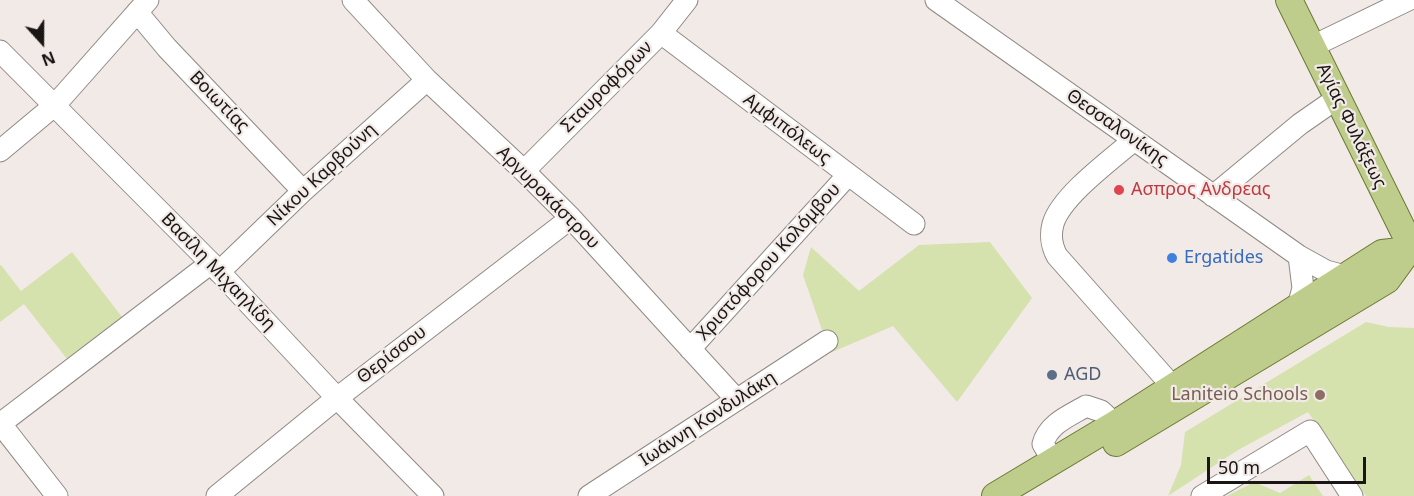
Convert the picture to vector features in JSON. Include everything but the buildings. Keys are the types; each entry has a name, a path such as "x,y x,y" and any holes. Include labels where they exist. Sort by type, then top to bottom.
{"main road":[{"name":"Αγίας Φυλάξεως","path":"1289,0 1336,99 1413,248"},
{"path":"995,496 1115,424 1382,253 1413,248"},
{"path":"1029,496 1387,280 1413,248"}],"street":[{"name":"Αργυροκάστρου","path":"353,0 427,80 524,171 570,218 737,400"},
{"name":"Σταυροφόρων","path":"524,171 661,33 687,0"},
{"name":"Θεσσαλονίκης","path":"936,0 1299,256 1326,271 1345,276"},
{"path":"1311,48 1408,0"},
{"path":"0,151 55,105 143,6"},
{"name":"Βοιωτίας","path":"143,6 167,48 303,190"},
{"name":"Αμφιπόλεως","path":"661,33 914,224"},
{"name":"Βασίλη Μιχαηλίδη","path":"0,51 215,267 337,398 433,496"},
{"name":"Νίκου Καρβούνη","path":"0,424 215,267 427,80"},
{"path":"1213,196 1300,124 1336,99"},
{"path":"1134,140 1059,210 1053,225 1052,239 1057,256 1173,387"},
{"name":"Χριστόφορου Κολόμβου","path":"690,349 848,175"},
{"name":"Θερίσσου","path":"217,496 337,398 570,218"},
{"path":"1299,256 1303,288 1299,307"},
{"name":"Ιωάννη Κονδυλάκη","path":"589,496 827,341"},
{"path":"0,424 57,496"},
{"path":"1202,496 1310,431 1352,496"}],"green space":[{"path":"990,242 1032,298 957,402 893,326 830,353 803,275 811,247 859,291 919,245"},
{"path":"72,252 122,317 67,359 24,304 0,322 0,266 21,291"},
{"path":"1366,322 1389,327 1414,328 1414,496 1366,496 1308,412 1238,450 1168,496 1181,465 1185,432"},
{"path":"1309,475 1323,496 1227,496 1254,482 1280,493"}],"place":[{"name":"Ασπρος Ανδρεας","path":"1119,190"},
{"name":"Ergatides","path":"1172,258"},
{"name":"AGD","path":"1052,375"},
{"name":"Laniteio Schools","path":"1320,395"}]}
